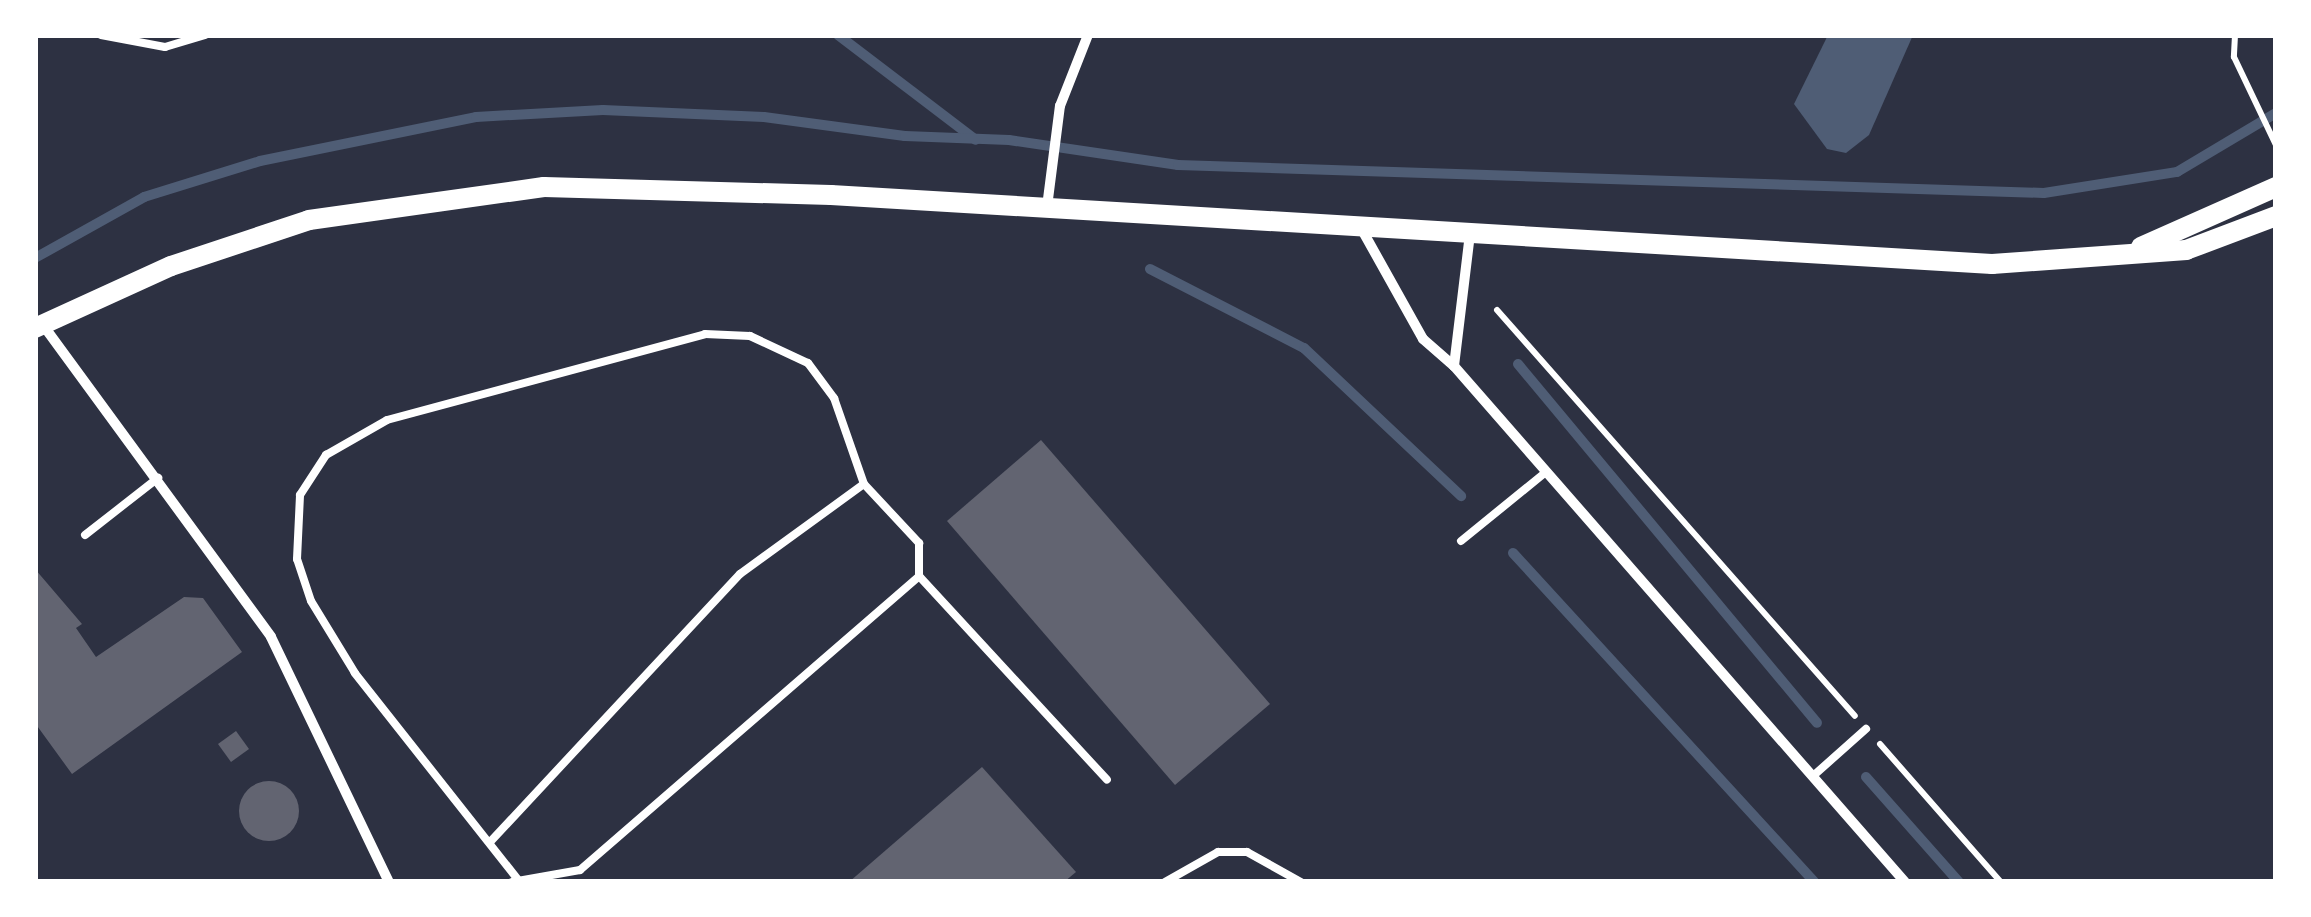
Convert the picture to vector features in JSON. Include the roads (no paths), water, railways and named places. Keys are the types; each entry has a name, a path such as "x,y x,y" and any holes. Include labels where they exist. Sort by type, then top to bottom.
{"main road":[{"path":"39,327 171,266 310,220 524,189 650,187 1954,263 2186,250 2276,216"},
{"path":"2121,254 2276,187"}],"street":[{"path":"1046,210 1060,106 1088,35"},
{"path":"1361,228 1423,339 1454,366 1905,882"},
{"path":"1454,366 1470,234"},
{"path":"39,327 158,478 271,637 390,882"}],"lane":[{"path":"101,35 165,48 205,35"},
{"path":"920,576 580,870 516,881 491,841 355,673 311,601 297,559 300,495 326,456 387,420 706,334 750,336 808,363 834,398 864,484 920,542 920,576 1107,780"},
{"path":"1461,542 1546,472"},
{"path":"85,535 158,478"},
{"path":"491,841 740,574 864,484"},
{"path":"1814,776 1866,729"},
{"path":"1165,882 1218,852 1248,852 1301,882"}],"water":[{"path":"1828,35 1913,35 1869,135 1846,153 1827,149 1794,104"}],"waterway":[{"path":"838,35 976,140"},
{"path":"35,258 144,197 260,161 476,117 603,110 764,117 905,136 1009,140 1178,165 2044,193 2177,172 2276,113"},
{"path":"1150,269 1304,348 1461,496"},
{"path":"1518,364 1817,723"},
{"path":"1513,553 1814,882"},
{"path":"1866,777 1959,882"}]}
